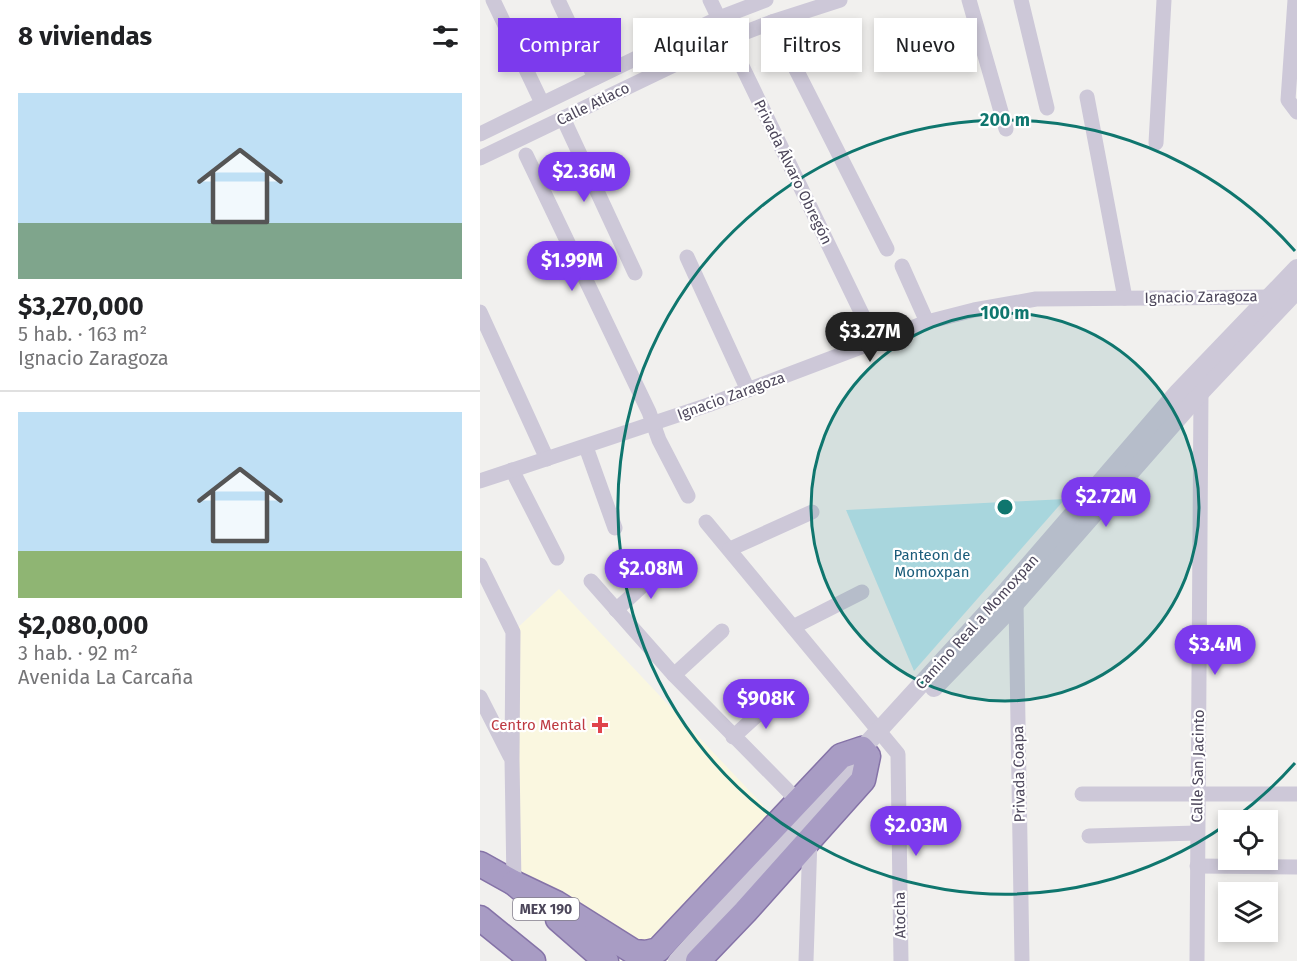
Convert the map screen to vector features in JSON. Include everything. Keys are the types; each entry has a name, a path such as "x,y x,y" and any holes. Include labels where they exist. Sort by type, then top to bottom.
{"highway":[{"path":"514,884 556,903 628,949 640,953 652,952 663,946 841,756 861,757 863,780 745,912 698,949"},
{"name":"MEX 190","path":"480,864 514,884 606,961"},
{"path":"480,919 520,961"},
{"name":"MEX 190","path":"480,919 533,961"}],"street":[{"path":"493,0 542,103"},
{"name":"Calle Atlaco","path":"558,0 595,78"},
{"name":"Privada Álvaro Obregón","path":"710,0 719,18"},
{"name":"Calle Atlaco","path":"784,18 840,0"},
{"path":"969,0 1006,129"},
{"path":"1021,0 1047,108"},
{"path":"1156,143 1164,0"},
{"path":"1295,0 1288,100 1297,112"},
{"name":"Calle Atlaco","path":"719,18 761,1"},
{"name":"Calle Atlaco","path":"480,134 633,60"},
{"name":"Calle Atlaco","path":"480,158 660,72"},
{"name":"Privada Álvaro Obregón","path":"745,72 876,343"},
{"path":"797,72 886,249"},
{"path":"1087,97 1125,298"},
{"path":"527,110 536,131"},
{"path":"563,118 635,273"},
{"path":"526,155 654,424 659,440 688,496"},
{"path":"687,257 748,390"},
{"path":"902,266 927,322"},
{"name":"Camino Real a Momoxpan","path":"1012,597 1178,392 1297,268"},
{"name":"Ignacio Zaragoza","path":"480,481 654,424 876,343 927,322 974,310 1036,299 1294,296"},
{"name":"Camino Real a Momoxpan","path":"677,961 698,949 861,757 1201,392 1294,296"},
{"path":"480,312 547,459"},
{"name":"Calle San Jacinto","path":"1197,961 1201,392"},
{"path":"586,447 615,528"},
{"path":"512,470 557,558"},
{"path":"730,549 812,512"},
{"name":"Atocha","path":"706,522 898,754 901,961"},
{"path":"480,565 513,632 514,884"},
{"path":"616,610 664,566"},
{"path":"591,581 733,738 798,801"},
{"path":"793,627 862,592"},
{"name":"Privada Coapa","path":"1012,597 1022,961"},
{"path":"674,675 722,631"},
{"path":"480,697 512,759"},
{"path":"733,738 776,698"},
{"path":"1082,794 1297,794"},
{"path":"1089,836 1197,833"},
{"path":"806,961 810,838"},
{"path":"1197,866 1297,867"}],"shaded area":[{"name":"Centro Mental","path":"559,589 776,819 643,949 514,883 513,632"}],"green space":[{"name":"Panteon de Momoxpan","path":"1065,499 914,671 846,510"}],"place":[{"name":"Centro Mental","path":"600,725"}]}
